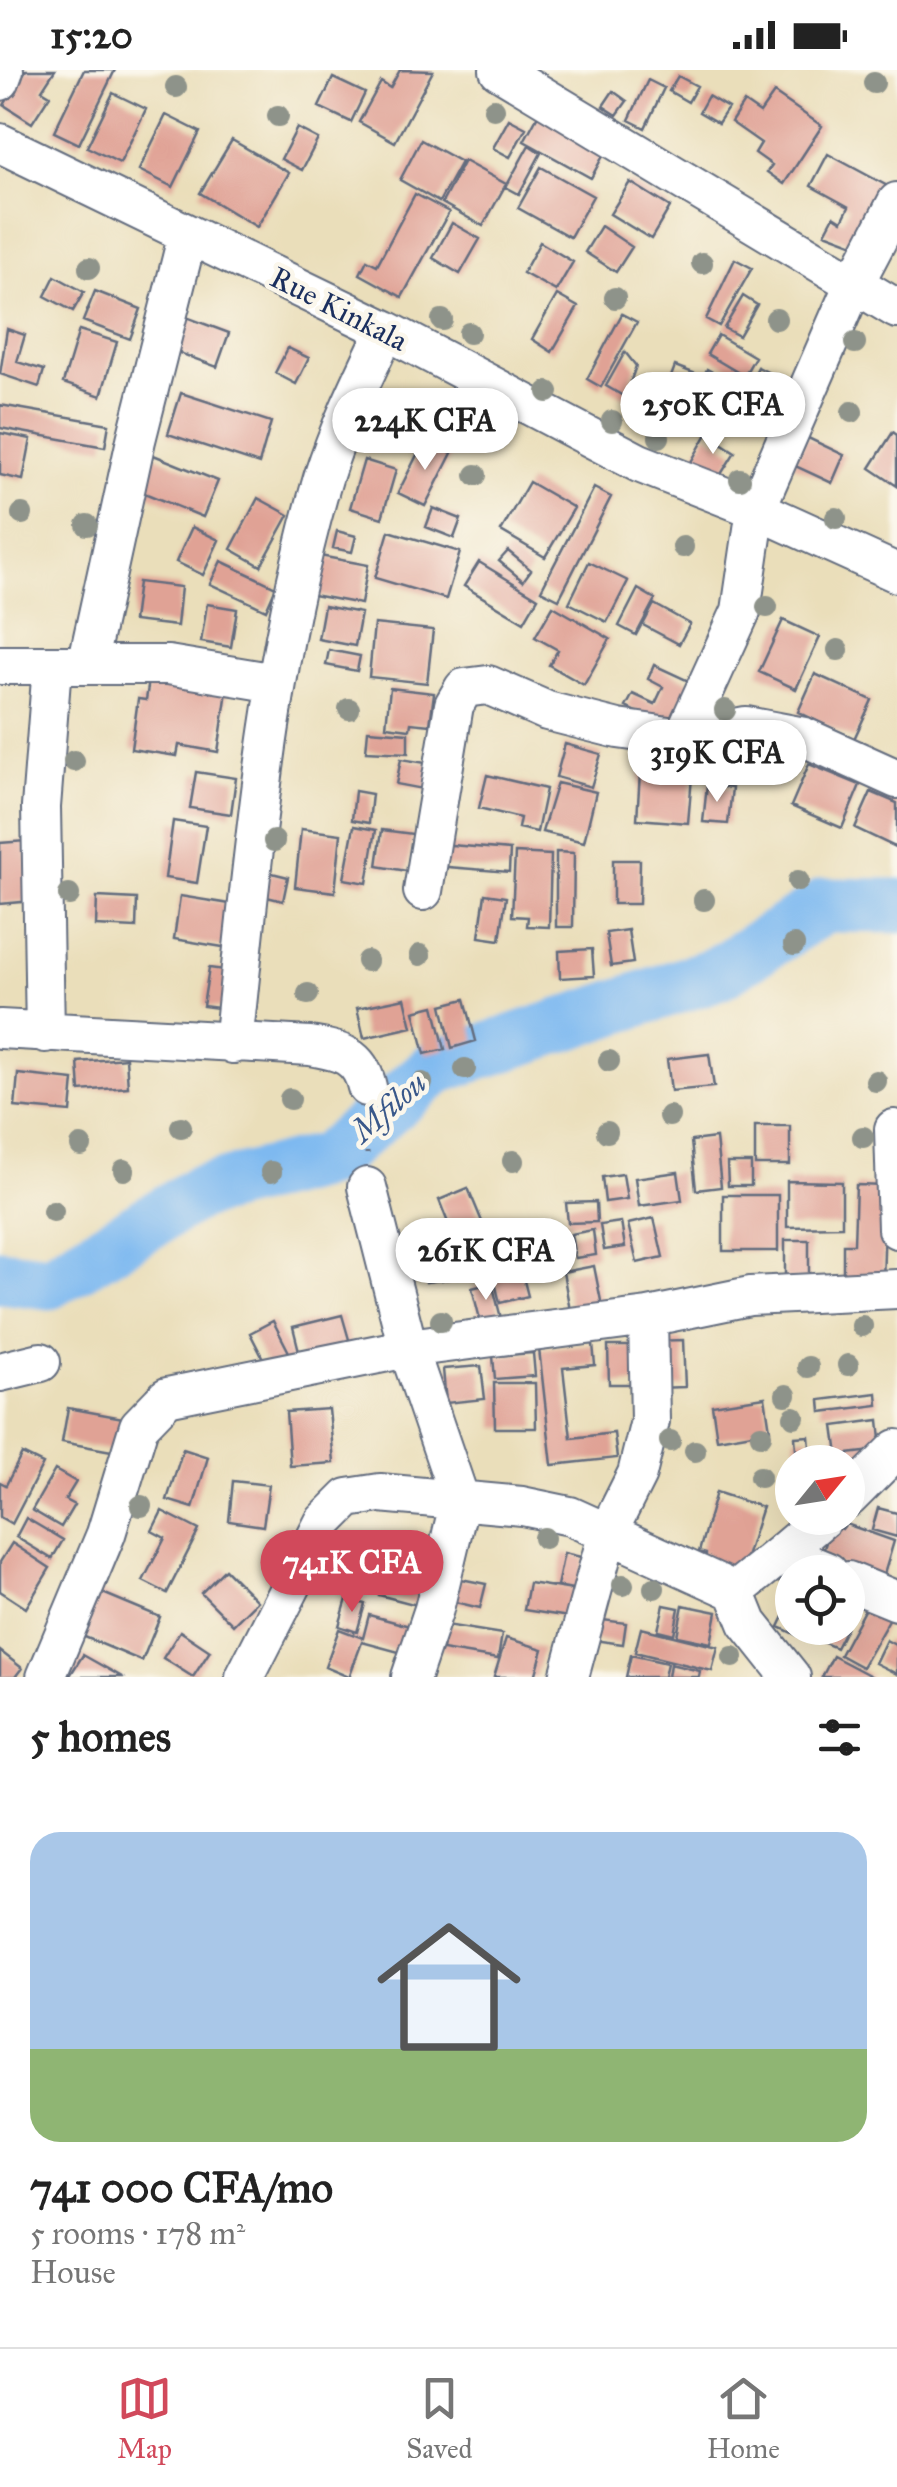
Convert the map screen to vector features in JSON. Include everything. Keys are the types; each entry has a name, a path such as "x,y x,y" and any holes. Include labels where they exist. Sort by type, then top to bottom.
{"street":[{"path":"0,81 4,70"},
{"path":"499,70 659,162 854,286 897,309"},
{"name":"Rue Kinkala","path":"0,143 386,330 639,463 756,509 897,573"},
{"path":"682,738 741,610 756,509 854,286 897,202"},
{"path":"44,1033 41,806 70,666 136,440 188,234"},
{"path":"233,1044 276,683 324,475 350,405 386,330"},
{"path":"0,665 168,665 276,683"},
{"path":"423,891 454,705 464,688 488,684 547,711 618,730 682,738 746,726 804,737 897,779"},
{"path":"0,1029 310,1046 344,1052 362,1068 367,1088"},
{"path":"894,1129 897,1230"},
{"path":"367,1186 408,1348 460,1500 434,1609 411,1677"},
{"path":"46,1677 106,1534 139,1426 167,1397 408,1348 648,1317 750,1296 897,1289"},
{"path":"569,1677 608,1532 637,1474 650,1421 648,1317"},
{"path":"0,1372 41,1362"},
{"path":"865,1481 897,1448"},
{"path":"244,1677 324,1522 348,1498 380,1493 522,1506 570,1516 608,1532 734,1591 748,1623 790,1677"},
{"path":"734,1591 804,1535"},
{"path":"865,1587 897,1601"}],"path":[{"path":"367,1088 367,1186"}],"building":[{"path":"26,70 55,70 42,90 50,95 32,123 4,105"},
{"path":"84,70 115,70 79,144 54,132"},
{"path":"400,70 433,71 395,142 359,122 381,82 390,88"},
{"path":"678,76 697,86 688,102 669,91"},
{"path":"333,78 365,93 351,122 319,107"},
{"path":"648,80 664,88 645,128 629,120"},
{"path":"613,91 627,101 617,115 603,106"},
{"path":"113,93 146,109 120,163 87,147"},
{"path":"774,93 822,126 784,184 767,172 772,165 755,153 761,143 731,122 744,102 760,113"},
{"path":"708,96 728,108 718,123 699,112"},
{"path":"543,106 610,143 591,178 524,141"},
{"path":"166,115 200,132 173,187 139,170"},
{"path":"509,119 526,128 510,157 493,148"},
{"path":"297,128 318,139 302,170 281,159"},
{"path":"232,140 289,173 257,227 200,193"},
{"path":"421,140 461,162 439,202 400,180"},
{"path":"529,145 541,153 519,194 506,187"},
{"path":"828,154 893,189 862,247 825,233 834,216 842,221 849,207 811,186"},
{"path":"464,161 506,184 483,226 442,203"},
{"path":"541,167 593,196 570,237 518,208"},
{"path":"630,182 670,207 651,239 610,214"},
{"path":"415,194 449,212 402,297 360,274 367,260 377,265"},
{"path":"452,223 480,239 460,274 433,258"},
{"path":"601,226 632,247 616,272 585,252"},
{"path":"540,242 573,262 556,291 523,273"},
{"path":"735,259 752,268 719,326 706,319"},
{"path":"55,276 84,292 73,311 45,296"},
{"path":"95,291 141,309 130,339 83,321"},
{"path":"557,295 578,307 552,352 532,339"},
{"path":"743,296 757,305 739,336 724,328"},
{"path":"622,314 637,322 601,387 587,379"},
{"path":"186,317 229,333 217,367 174,351"},
{"path":"7,329 25,335 17,362 44,370 39,387 0,374"},
{"path":"79,330 117,342 101,396 63,383"},
{"path":"718,335 755,357 744,376 707,354"},
{"path":"288,348 309,358 296,384 275,373"},
{"path":"625,352 636,366 625,397 606,386"},
{"path":"675,366 696,374 684,406 663,398"},
{"path":"758,367 792,385 780,412 745,392"},
{"path":"707,369 720,376 709,400 716,403 709,419 689,410"},
{"path":"181,393 271,422 259,464 168,434"},
{"path":"0,405 109,424 105,447 0,428"},
{"path":"893,432 897,435 897,486 870,468"},
{"path":"0,433 31,439 23,480 0,475"},
{"path":"707,434 735,452 718,479 691,462"},
{"path":"806,437 844,455 832,483 793,465"},
{"path":"425,439 452,453 425,506 398,493"},
{"path":"151,454 218,481 203,517 137,490"},
{"path":"364,460 396,470 382,518 350,508"},
{"path":"529,482 574,508 545,557 501,531"},
{"path":"594,488 611,497 559,599 541,590"},
{"path":"258,498 289,515 261,566 231,549"},
{"path":"433,508 461,519 454,538 426,527"},
{"path":"192,527 219,540 203,575 176,562"},
{"path":"337,531 356,536 352,552 333,548"},
{"path":"389,531 460,552 446,599 375,578"},
{"path":"508,551 531,570 523,581 499,561"},
{"path":"320,556 368,565 361,604 313,595"},
{"path":"221,561 276,587 266,610 210,584"},
{"path":"479,562 538,598 524,622 464,586"},
{"path":"589,562 628,581 607,622 569,603"},
{"path":"138,582 181,587 177,626 133,621"},
{"path":"638,589 655,599 636,635 619,626"},
{"path":"207,604 237,609 231,647 201,642"},
{"path":"654,604 690,624 679,644 643,625"},
{"path":"324,606 361,613 355,646 318,639"},
{"path":"553,606 610,639 584,685 549,665 558,650 535,637"},
{"path":"783,620 820,637 796,689 759,672"},
{"path":"374,624 433,630 427,683 369,677"},
{"path":"329,650 360,656 357,671 326,665"},
{"path":"654,665 691,682 669,728 626,707 633,694 655,704 663,687 648,679"},
{"path":"815,674 872,700 854,739 798,712"},
{"path":"149,680 227,691 218,752 179,745 177,756 131,749 138,699 146,700"},
{"path":"390,688 434,693 430,725 411,723 410,729 386,726"},
{"path":"368,730 408,733 408,753 366,751"},
{"path":"565,744 601,754 591,787 556,777"},
{"path":"401,759 432,764 428,790 396,784"},
{"path":"809,764 860,785 842,828 791,806"},
{"path":"196,772 236,778 231,814 190,808"},
{"path":"640,773 692,777 688,823 637,819"},
{"path":"487,775 546,789 537,832 518,828 520,818 479,808"},
{"path":"557,783 596,792 584,842 542,832"},
{"path":"707,785 732,788 728,824 703,822"},
{"path":"355,791 372,794 369,823 352,820"},
{"path":"871,792 897,803 897,848 855,828"},
{"path":"173,821 206,826 197,883 165,878"},
{"path":"354,826 376,830 367,883 344,879"},
{"path":"301,829 341,834 335,892 295,887"},
{"path":"382,830 413,834 407,871 377,866"},
{"path":"26,841 32,901 0,904 0,843"},
{"path":"439,844 510,850 509,872 436,866"},
{"path":"556,852 574,853 573,927 556,927"},
{"path":"515,853 551,855 549,927 527,926 528,917 512,916"},
{"path":"613,860 640,860 639,904 613,904"},
{"path":"268,872 288,877 283,901 263,896"},
{"path":"485,894 506,897 500,940 479,937"},
{"path":"180,896 236,905 229,948 174,939"},
{"path":"97,897 137,899 136,928 96,926"},
{"path":"628,930 633,963 611,966 606,933"},
{"path":"592,949 594,976 560,978 559,951"},
{"path":"209,968 232,971 226,1009 203,1006"},
{"path":"405,998 412,1027 364,1038 357,1008"},
{"path":"465,999 476,1041 452,1048 442,1005"},
{"path":"434,1006 445,1049 425,1054 414,1011"},
{"path":"709,1054 714,1087 671,1091 667,1059"},
{"path":"126,1058 128,1087 80,1091 78,1062"},
{"path":"18,1074 74,1080 71,1112 15,1107"},
{"path":"755,1126 790,1126 790,1165 755,1165"},
{"path":"716,1138 721,1187 696,1190 691,1141"},
{"path":"727,1163 751,1163 751,1186 728,1186"},
{"path":"678,1172 682,1200 639,1206 635,1178"},
{"path":"623,1174 627,1199 605,1202 602,1177"},
{"path":"787,1181 842,1182 842,1226 787,1227"},
{"path":"856,1185 886,1186 883,1284 843,1283 843,1244 854,1244"},
{"path":"468,1188 488,1236 458,1248 439,1200"},
{"path":"723,1195 778,1195 778,1251 723,1251"},
{"path":"596,1202 597,1222 568,1223 566,1203"},
{"path":"654,1218 663,1257 637,1263 628,1224"},
{"path":"621,1222 625,1247 604,1250 600,1225"},
{"path":"593,1230 596,1255 575,1258 571,1234"},
{"path":"785,1240 809,1240 809,1280 785,1280"},
{"path":"515,1246 528,1296 500,1303 488,1253"},
{"path":"475,1253 479,1275 426,1282 423,1260"},
{"path":"594,1266 603,1311 571,1316 563,1272"},
{"path":"492,1283 501,1318 481,1323 472,1288"},
{"path":"342,1315 352,1350 302,1363 293,1327"},
{"path":"273,1321 293,1360 270,1372 250,1333"},
{"path":"683,1340 685,1387 655,1388 652,1341"},
{"path":"593,1344 595,1365 563,1368 571,1438 614,1433 617,1458 552,1465 539,1349"},
{"path":"608,1346 637,1346 638,1384 609,1384"},
{"path":"533,1353 535,1376 495,1379 493,1356"},
{"path":"481,1366 485,1399 446,1403 443,1369"},
{"path":"494,1383 535,1383 536,1428 495,1428"},
{"path":"877,1393 878,1405 821,1412 820,1400"},
{"path":"765,1397 770,1430 717,1439 712,1405"},
{"path":"68,1408 123,1418 117,1452 62,1442"},
{"path":"329,1409 334,1463 290,1466 286,1412"},
{"path":"879,1420 882,1450 865,1452 865,1445 837,1445 834,1426"},
{"path":"809,1436 810,1445 796,1445 795,1437"},
{"path":"183,1449 208,1457 193,1508 167,1500"},
{"path":"22,1454 43,1464 12,1524 0,1517 0,1482 6,1485"},
{"path":"55,1470 76,1482 65,1500 74,1505 61,1527 32,1510"},
{"path":"233,1481 269,1485 263,1526 229,1521"},
{"path":"716,1492 762,1507 741,1573 705,1562 706,1554 699,1552"},
{"path":"878,1508 897,1513 897,1537 872,1530"},
{"path":"162,1511 199,1530 167,1593 143,1581 165,1538 152,1531"},
{"path":"26,1518 63,1540 52,1559 16,1537"},
{"path":"865,1531 894,1541 882,1581 865,1574 865,1555 822,1555 829,1535 865,1535"},
{"path":"12,1543 50,1568 26,1608 0,1591 0,1562"},
{"path":"564,1553 585,1558 578,1590 557,1586"},
{"path":"387,1560 425,1569 417,1605 379,1595"},
{"path":"225,1569 257,1601 233,1625 201,1593"},
{"path":"456,1578 486,1584 480,1608 451,1601"},
{"path":"529,1583 573,1590 569,1617 524,1610"},
{"path":"98,1591 160,1617 142,1661 80,1635"},
{"path":"347,1599 365,1604 357,1632 339,1626"},
{"path":"868,1603 891,1616 862,1667 840,1655 845,1645 865,1645"},
{"path":"664,1605 679,1608 674,1634 658,1630"},
{"path":"683,1605 717,1612 711,1643 677,1636"},
{"path":"369,1615 413,1627 406,1654 362,1642 349,1677 325,1667 339,1629 363,1638"},
{"path":"595,1619 626,1623 623,1644 593,1640"},
{"path":"446,1625 502,1634 498,1659 442,1650"},
{"path":"641,1628 718,1647 712,1671 635,1652"},
{"path":"180,1631 210,1651 193,1677 163,1658"},
{"path":"506,1638 543,1649 535,1677 494,1677"},
{"path":"886,1640 897,1646 897,1674 875,1663"},
{"path":"0,1651 22,1668 15,1677 0,1677"},
{"path":"83,1655 122,1677 69,1677"},
{"path":"631,1655 667,1663 664,1677 626,1677"},
{"path":"833,1656 873,1677 822,1677"},
{"path":"670,1664 700,1671 699,1677 668,1677"}],"waterway":[{"name":"Mfilou","path":"0,1276 49,1282 200,1192 327,1160 437,1067 718,973 826,905 897,906"}]}
